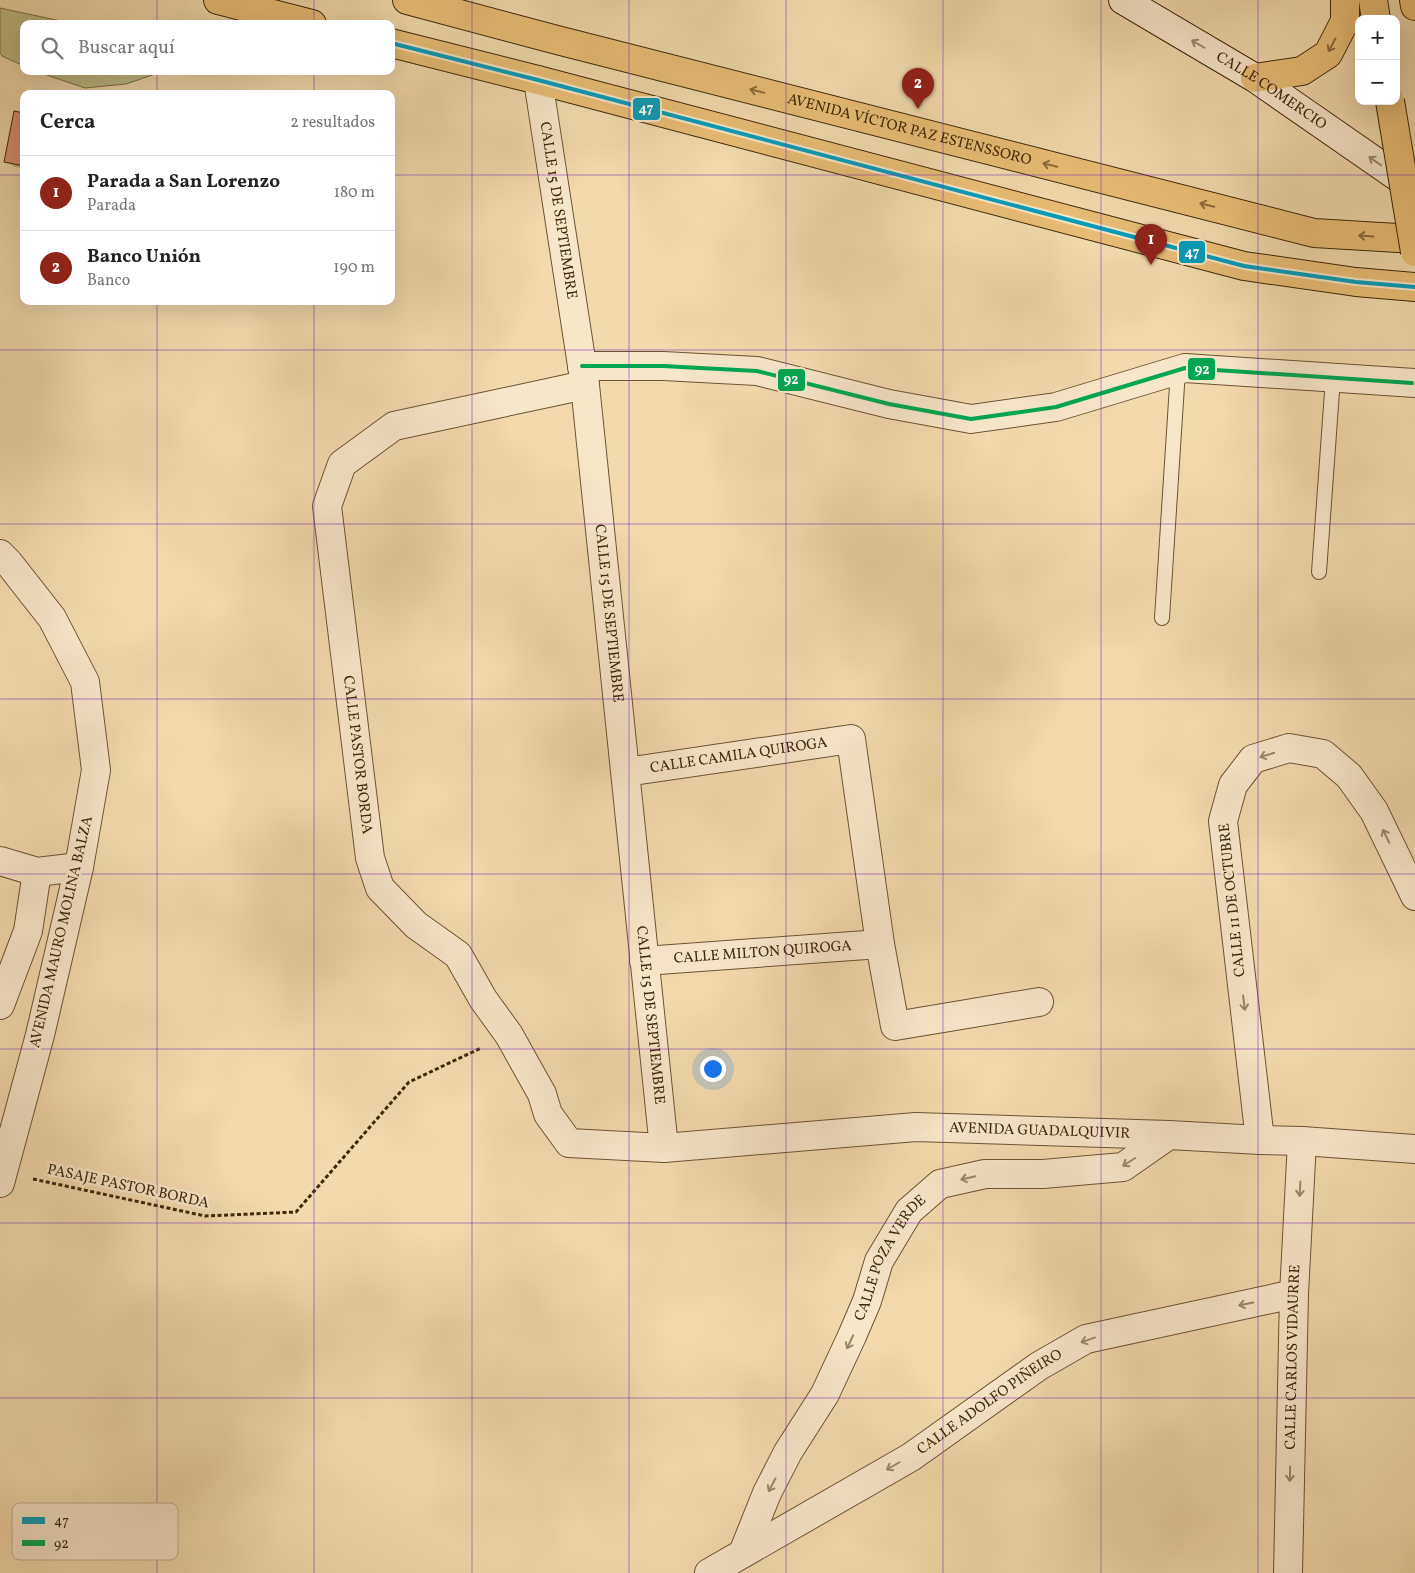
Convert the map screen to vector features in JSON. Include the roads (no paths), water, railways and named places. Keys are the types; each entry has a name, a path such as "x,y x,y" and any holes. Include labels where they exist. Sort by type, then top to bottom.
{"main road":[{"path":"218,0 296,20"},
{"name":"AVENIDA VÍCTOR PAZ ESTENSSORO","path":"407,0 1314,233 1415,239"},
{"path":"1255,78 1302,71 1328,54 1345,20 1345,0"},
{"path":"1373,0 1375,15"},
{"path":"1414,0 1415,6"},
{"path":"395,44 1244,266 1356,282 1415,287"},
{"path":"1391,105 1415,252"}],"street":[{"name":"CALLE COMERCIO","path":"1123,0 1255,78 1415,189"},
{"name":"CALLE 15 DE SEPTIEMBRE","path":"538,80 583,376 664,1148"},
{"name":"CALLE PASTOR BORDA","path":"664,1148 569,1143 548,1114 542,1094 509,1035 483,999 458,956 416,925 380,888 370,858 327,506 342,464 394,426 583,376 663,366 757,371 889,404 971,419 1056,407 1186,368 1415,384"},
{"name":"AVENIDA MAURO MOLINA BALZA","path":"0,554 52,618 85,682 96,770 80,867 40,1035 2,1178"},
{"name":"CALLE CAMILA QUIROGA","path":"626,772 851,740 880,944"},
{"name":"CALLE 11 DE OCTUBRE","path":"1260,1140 1223,821 1233,785 1253,759 1289,748 1323,754 1349,776 1374,811 1411,880"},
{"path":"0,861 37,872 80,867"},
{"path":"0,1005 28,930 37,872"},
{"path":"880,944 895,1026 1039,1002"},
{"name":"CALLE MILTON QUIROGA","path":"644,961 880,944"},
{"name":"AVENIDA GUADALQUIVIR","path":"664,1148 916,1127 1169,1135 1302,1141 1415,1149"},
{"name":"CALLE POZA VERDE","path":"743,1553 767,1492 788,1452 825,1394 867,1301 879,1261 909,1211 940,1184 985,1174 1043,1174 1123,1167 1169,1135"},
{"name":"CALLE CARLOS VIDAURRE","path":"1288,1573 1294,1294 1302,1141"},
{"name":"CALLE ADOLFO PIÑEIRO","path":"709,1573 911,1456 1040,1366 1086,1339 1294,1294"}],"lane":[{"path":"1162,618 1178,370"},
{"path":"1319,572 1333,378"}],"place":[{"name":"Banco Unión","path":"918,109"},
{"name":"Parada a San Lorenzo","path":"1151,265"}]}
